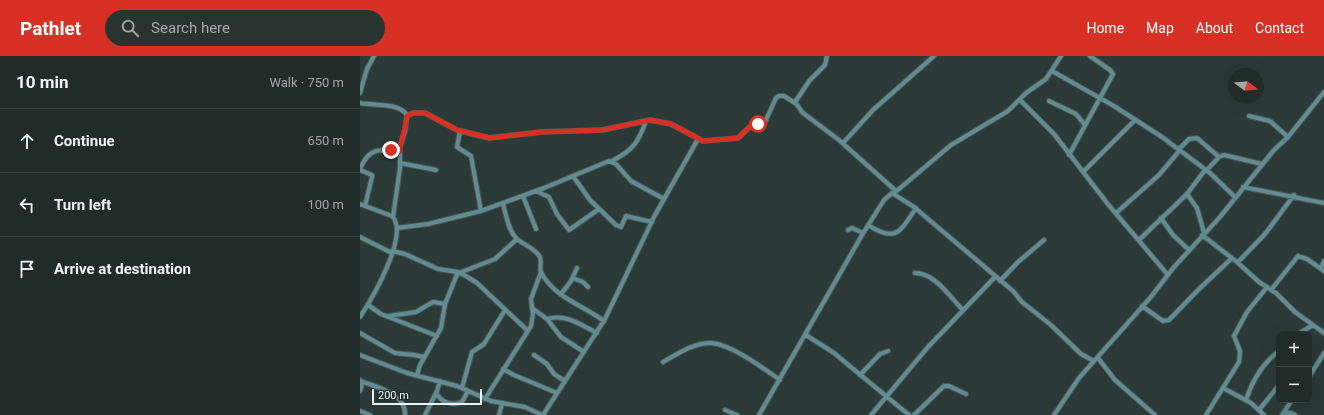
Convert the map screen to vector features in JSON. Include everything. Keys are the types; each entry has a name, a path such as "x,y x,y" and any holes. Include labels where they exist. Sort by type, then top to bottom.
{"street":[{"path":"360,93 374,56"},
{"path":"795,103 810,80 825,65 827,56"},
{"path":"843,143 873,110 934,56"},
{"path":"759,415 863,233 884,200 952,145 1008,111 1046,79 1061,56"},
{"path":"1069,155 1113,74 1110,70 1090,56"},
{"path":"1052,71 1135,120 1180,150 1206,170 1235,197"},
{"path":"1054,415 1079,378 1262,164 1288,137 1324,92"},
{"path":"407,116 413,113 425,113 460,131 494,138 541,132 602,130 646,121 660,121 671,124 698,139 710,141 721,138 738,138 752,125 765,122 776,98 779,96 784,96 795,103 803,113 843,143 895,192 916,208 1013,291 1022,302 1051,325 1081,354 1096,359 1125,390 1155,415"},
{"path":"1020,100 1044,122 1116,213 1168,275"},
{"path":"1049,101 1076,114 1085,125"},
{"path":"360,103 402,110 407,116 405,131 400,142 400,163 393,217 397,228 392,252 381,281 360,317"},
{"path":"1249,116 1270,121 1288,137"},
{"path":"1084,171 1135,120"},
{"path":"397,228 428,224 481,212 573,176 595,165 612,161 632,149 641,134 646,121"},
{"path":"460,131 457,147 471,156 481,212"},
{"path":"1116,213 1159,175 1190,139 1197,138 1219,157"},
{"path":"360,354 407,373 462,388 485,399 502,404 525,407 543,415 604,321 652,222 698,139"},
{"path":"393,217 362,205 372,175 360,169 368,154 374,151 400,151"},
{"path":"1139,240 1186,194 1219,157 1224,155 1262,164"},
{"path":"612,161 631,181 664,199"},
{"path":"400,163 436,170"},
{"path":"573,176 599,209 619,227 626,216 652,222"},
{"path":"1243,187 1324,203"},
{"path":"536,191 549,198 557,214 569,230 599,209"},
{"path":"1186,194 1197,208 1203,234 1238,262 1259,282 1281,297 1295,312 1324,334"},
{"path":"523,196 536,229"},
{"path":"1238,262 1265,234 1293,196"},
{"path":"485,399 533,321 531,299 541,272 540,257 527,244 517,239 512,233 503,204"},
{"path":"868,225 884,234 896,233 904,226 916,208"},
{"path":"1161,218 1173,235 1189,250"},
{"path":"848,230 852,228 863,233"},
{"path":"360,237 392,252 405,254 438,269 459,272 477,283 528,331"},
{"path":"417,376 424,358 441,328 445,304 459,272 495,259 517,239"},
{"path":"1000,281 1018,262 1044,240"},
{"path":"1271,290 1298,256 1307,259 1322,270 1324,261"},
{"path":"1142,306 1164,321 1169,320 1232,258"},
{"path":"561,294 573,278 577,268"},
{"path":"541,272 548,282 561,294 604,321"},
{"path":"915,273 924,274 932,279 962,310"},
{"path":"871,415 912,365 962,310 995,277"},
{"path":"573,278 583,282 588,287"},
{"path":"1206,415 1224,388 1241,355 1234,336 1247,312 1267,287"},
{"path":"387,316 416,312 433,302 445,304"},
{"path":"368,305 387,316 437,336"},
{"path":"360,308 365,310"},
{"path":"532,308 547,319 561,337 584,352"},
{"path":"462,388 472,352 484,344 505,310"},
{"path":"547,319 555,316 563,317 597,333"},
{"path":"1303,331 1313,325"},
{"path":"360,333 395,354 414,355 424,358"},
{"path":"806,335 820,342 909,415"},
{"path":"662,362 689,349 711,343 739,354 780,380"},
{"path":"860,375 880,354 888,351"},
{"path":"1246,400 1253,382 1265,362 1276,353"},
{"path":"1312,372 1324,353"},
{"path":"534,355 547,364 554,374 565,381"},
{"path":"503,369 529,382 557,393"},
{"path":"360,391 361,380 397,397 404,406 405,415"},
{"path":"425,415 440,381"},
{"path":"914,415 944,386 949,386 966,394"},
{"path":"1224,388 1246,400 1264,415"},
{"path":"1259,410 1276,389"},
{"path":"436,393 441,400 458,404 462,402 468,391"},
{"path":"1283,414 1290,403"},
{"path":"499,415 502,404"},
{"path":"725,410 737,415"},
{"path":"360,412 370,415"},
{"path":"1283,414 1292,413 1295,415"}],"route":[{"path":"391,150 400,151 400,142 405,131 407,116 413,113 425,113 432,115 457,130 490,138 541,132 587,132 650,120 671,124 696,139 710,141 721,138 738,138 752,125 758,124"}]}
